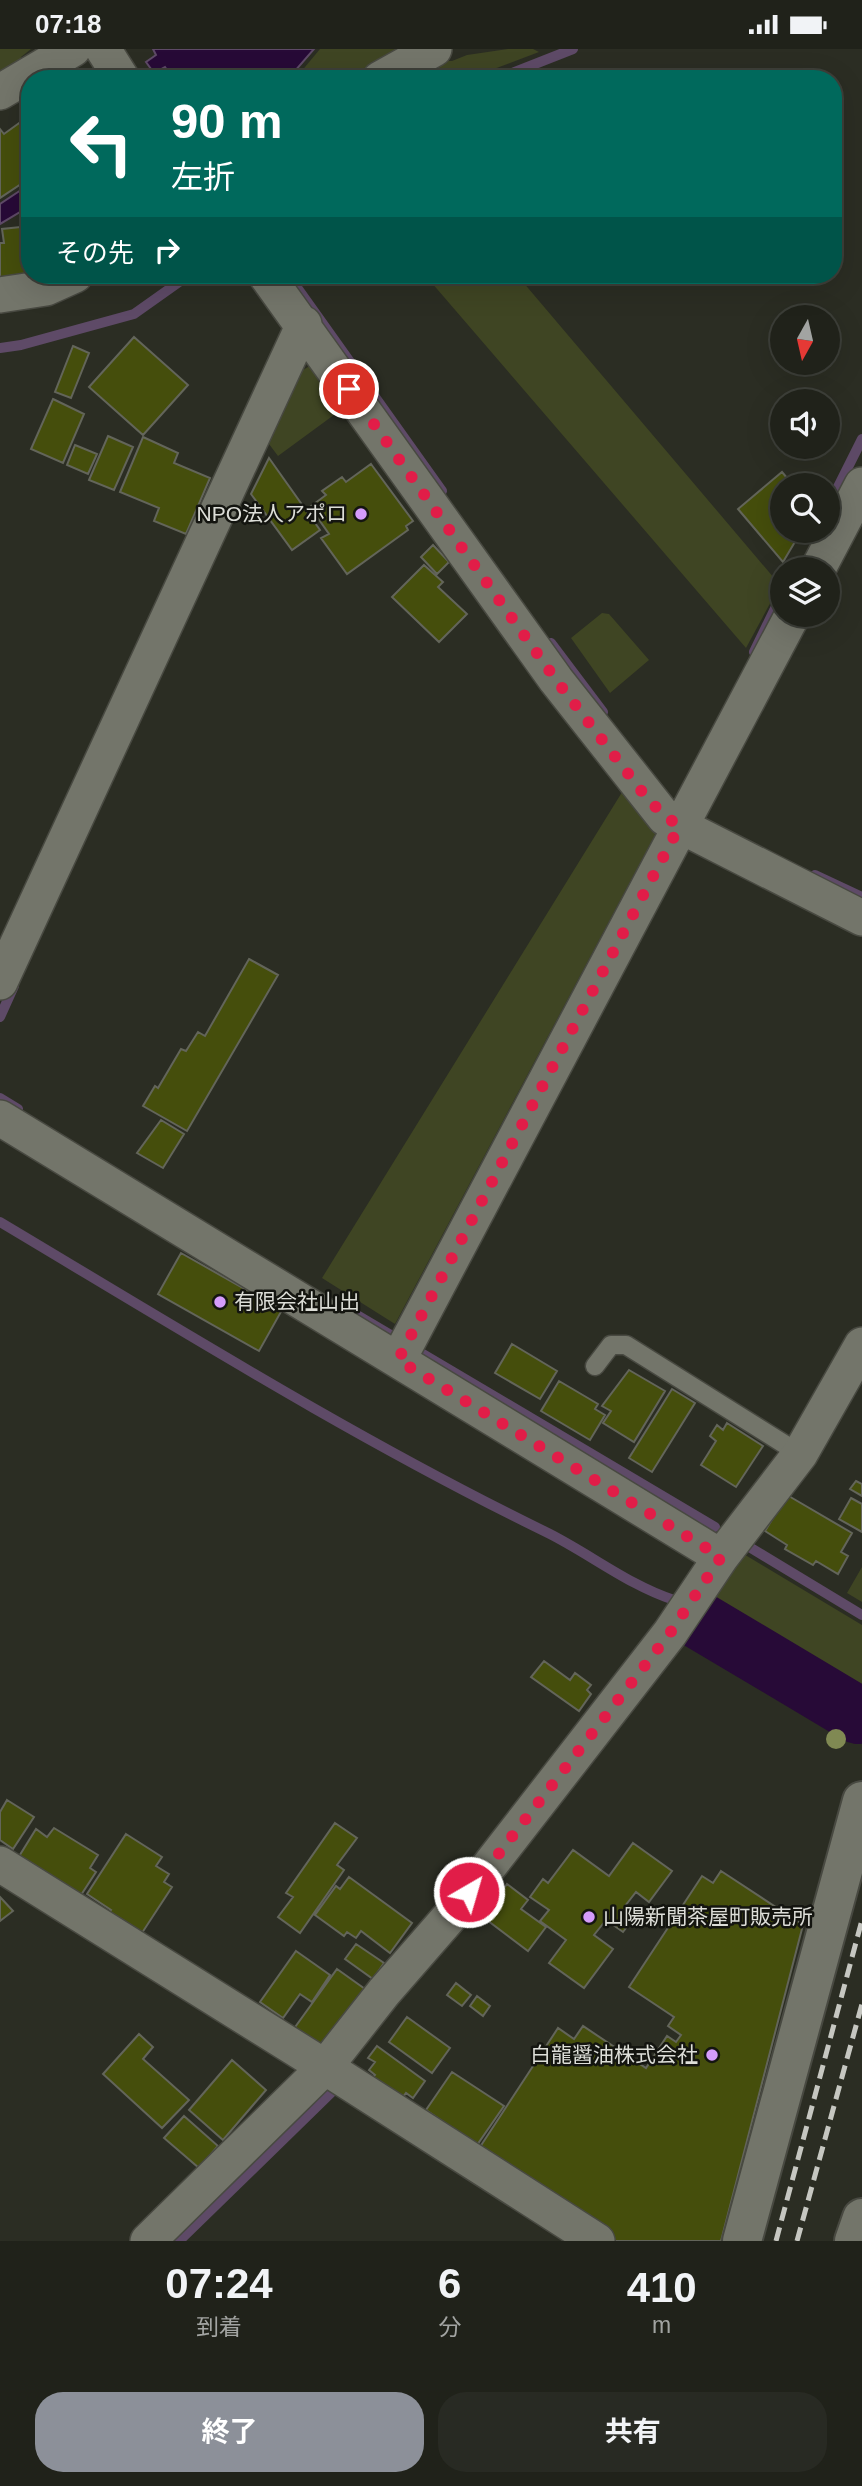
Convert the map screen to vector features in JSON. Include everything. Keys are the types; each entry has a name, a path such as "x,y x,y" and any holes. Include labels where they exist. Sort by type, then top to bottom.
{"street":[{"path":"37,70 73,49"},
{"path":"103,49 116,70"},
{"path":"397,70 435,50"},
{"path":"0,92 21,80"},
{"path":"0,295 46,288 55,284"},
{"path":"273,284 556,680 679,819 862,918"},
{"path":"0,982 304,324"},
{"path":"824,557 862,485"},
{"path":"403,1350 679,819 786,627"},
{"path":"0,1118 403,1350 721,1557"},
{"path":"148,2241 325,2067 384,1991 452,1914 670,1633 721,1557 800,1454 862,1345"},
{"path":"742,2241 862,1801"},
{"path":"0,1864 597,2241"},
{"path":"854,2241 862,2218"}],"lane":[{"path":"595,1366 611,1345 626,1345 800,1454"}],"green space":[{"path":"0,49 31,49 21,57 20,66 0,79"},
{"path":"320,49 417,49 380,70 302,70"},
{"path":"508,49 533,49 539,52 491,70 414,70 431,61 452,61 467,55"},
{"path":"433,284 525,284 770,573 770,604 746,648"},
{"path":"313,364 339,400 338,412 278,456 269,444 303,370"},
{"path":"602,613 609,614 649,660 610,693 571,638"},
{"path":"624,789 657,831 395,1324 322,1278"},
{"path":"737,1550 862,1625 862,1701 703,1607"},
{"path":"862,1567 862,1602 847,1593"}],"shaded area":[{"path":"153,49 314,49 296,70 167,70 165,67 152,70 146,62 156,55"},
{"path":"21,190 21,211 0,224 0,204"}],"building":[{"path":"21,122 21,184 0,198 0,129 4,134"},
{"path":"21,227 21,278 0,286 0,243 4,243 2,229"},
{"path":"134,337 188,385 143,435 89,387"},
{"path":"73,346 89,353 71,398 55,392"},
{"path":"53,399 84,414 63,463 31,449"},
{"path":"108,436 133,447 114,490 89,480"},
{"path":"143,437 178,453 174,463 210,478 186,534 154,521 159,508 120,492"},
{"path":"75,445 97,454 88,474 67,465"},
{"path":"269,458 320,530 292,550 251,494"},
{"name":"NPO法人アポロ","path":"371,464 413,521 406,526 408,530 347,574 321,538 329,534 310,507 326,495 322,491 342,477 346,482"},
{"path":"770,482 770,543 794,543 786,557 779,557 738,509"},
{"path":"433,545 449,562 437,574 421,557"},
{"path":"424,565 443,582 438,587 467,614 439,642 392,597"},
{"path":"249,959 278,975 187,1131 143,1106 155,1086 158,1088 181,1049 186,1051 198,1032 205,1036"},
{"path":"161,1120 184,1134 163,1168 137,1153"},
{"name":"有限会社山出","path":"181,1253 282,1310 259,1351 158,1294"},
{"path":"512,1344 557,1371 540,1399 495,1373"},
{"path":"629,1370 665,1391 634,1442 603,1423 611,1411 602,1406"},
{"path":"559,1381 598,1404 595,1409 605,1415 590,1440 541,1411"},
{"path":"672,1389 695,1403 652,1472 629,1458"},
{"path":"727,1423 763,1446 736,1487 701,1465 716,1441 710,1436 717,1425 723,1430"},
{"path":"856,1481 862,1484 862,1496 850,1489"},
{"path":"787,1495 852,1533 841,1552 848,1556 838,1574 816,1561 813,1565 785,1549 787,1545 765,1531"},
{"path":"851,1498 862,1504 862,1532 839,1519"},
{"path":"544,1661 570,1680 575,1673 591,1685 587,1690 591,1694 579,1711 531,1677"},
{"path":"7,1800 34,1817 13,1849 0,1840 0,1812"},
{"path":"335,1823 357,1838 337,1865 344,1870 300,1933 278,1917 293,1897 286,1893"},
{"path":"54,1828 98,1855 90,1868 96,1872 79,1898 18,1858 36,1829 47,1837"},
{"path":"126,1834 162,1857 156,1866 169,1874 164,1882 172,1887 140,1936 107,1915 111,1910 87,1894"},
{"name":"山陽新聞茶屋町販売所","path":"633,1843 672,1871 649,1902 636,1892 625,1906 636,1915 623,1932 606,1920 594,1935 613,1949 584,1988 549,1963 566,1940 540,1921 549,1910 530,1897 543,1879 548,1883 573,1850 609,1876"},
{"name":"白龍醤油株式会社","path":"721,1871 803,1925 721,2241 615,2241 480,2147 558,2028 574,2039 583,2026 646,2068 667,2036 676,2042 681,2035 668,2026 674,2017 629,1987 702,1876 713,1883"},
{"path":"349,1877 412,1923 390,1953 361,1931 356,1938 347,1932 344,1936 315,1915 336,1886 340,1889"},
{"path":"507,1884 528,1900 521,1909 546,1927 528,1951 483,1917"},
{"path":"0,1897 13,1911 0,1921"},
{"path":"356,1944 384,1963 373,1979 345,1959"},
{"path":"296,1951 330,1975 312,2002 300,1994 283,2018 260,2002"},
{"path":"337,1969 365,1989 322,2050 293,2030"},
{"path":"456,1983 471,1995 462,2006 447,1995"},
{"path":"477,1996 490,2006 483,2016 470,2006"},
{"path":"407,2017 450,2048 432,2073 389,2042"},
{"path":"139,2034 153,2047 143,2059 189,2100 162,2128 103,2074"},
{"path":"377,2046 425,2081 413,2098 406,2093 400,2101 371,2080 375,2075 369,2070 375,2062 368,2058"},
{"path":"232,2060 266,2090 223,2140 189,2110"},
{"path":"452,2072 504,2106 477,2145 426,2110"},
{"path":"184,2116 218,2146 199,2168 164,2138"}],"waterway":[{"path":"520,70 573,49"},
{"path":"0,348 21,345 134,314 176,284"},
{"path":"294,284 442,491"},
{"path":"840,483 862,439"},
{"path":"754,652 770,619"},
{"path":"551,643 603,712"},
{"path":"815,875 862,897"},
{"path":"0,1017 14,986"},
{"path":"0,1098 18,1109"},
{"path":"0,1222 339,1423 564,1541 642,1587 674,1600"},
{"path":"357,1315 715,1527"},
{"path":"746,1545 862,1615"},
{"path":"695,1618 858,1715"},
{"path":"179,2241 336,2088"}],"railway":[{"path":"776,2241 862,1920"},
{"path":"797,2241 862,2004"}],"place":[{"name":"NPO法人アポロ","path":"361,514"},
{"name":"有限会社山出","path":"220,1302"},
{"name":"山陽新聞茶屋町販売所","path":"589,1917"},
{"name":"白龍醤油株式会社","path":"712,2055"}],"route":[{"path":"349,389 556,680 650,802 679,827 398,1360 721,1557 670,1633 469,1892"}]}
